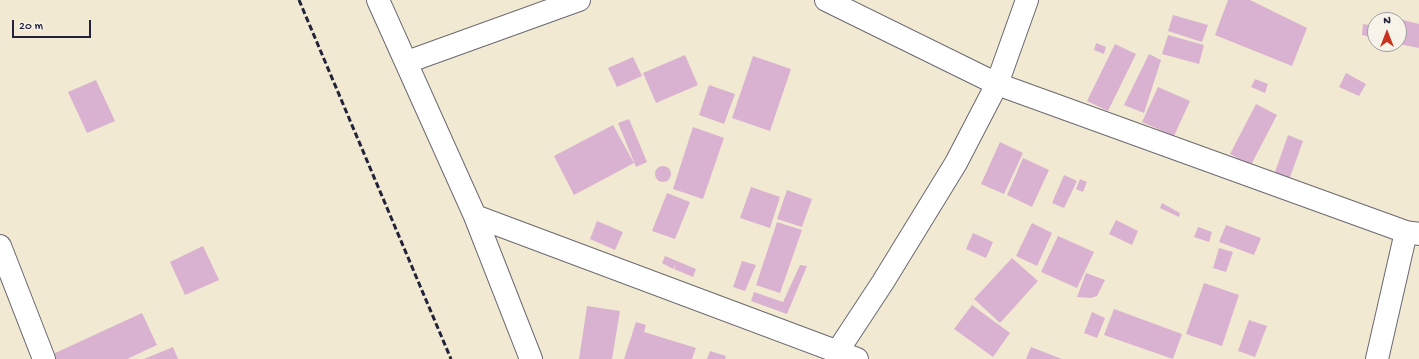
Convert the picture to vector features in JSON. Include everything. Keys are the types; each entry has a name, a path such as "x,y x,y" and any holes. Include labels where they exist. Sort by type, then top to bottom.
{"street":[{"path":"378,0 475,216 531,359"},
{"path":"407,62 579,0"},
{"path":"826,0 997,84 1412,233 1377,359"},
{"path":"475,216 847,355 884,282 956,163 997,84 1027,0"},
{"path":"0,246 44,359"}],"building":[{"path":"1228,0 1250,0 1307,28 1292,66 1215,35"},
{"path":"1173,15 1208,25 1202,42 1168,31"},
{"path":"1407,21 1419,24 1419,48 1407,46"},
{"path":"1363,24 1367,25 1367,36 1362,35"},
{"path":"1168,35 1204,45 1199,64 1162,54"},
{"path":"1096,43 1106,47 1104,54 1094,50"},
{"path":"1115,44 1136,54 1108,111 1087,101"},
{"path":"1149,54 1161,60 1144,113 1124,105"},
{"path":"685,55 698,85 656,103 643,73"},
{"path":"753,56 791,69 770,131 732,118"},
{"path":"633,57 642,76 617,87 608,68"},
{"path":"1346,73 1366,84 1359,96 1339,87"},
{"path":"1255,79 1268,84 1265,93 1251,87"},
{"path":"96,80 115,121 87,133 68,92"},
{"path":"709,85 735,94 724,124 699,115"},
{"path":"1158,87 1190,101 1174,136 1142,122"},
{"path":"1256,104 1277,115 1251,165 1230,154"},
{"path":"629,119 647,162 636,167 618,123"},
{"path":"613,125 634,163 574,195 554,156"},
{"path":"693,127 724,138 703,199 673,189"},
{"path":"1288,135 1303,141 1289,180 1274,175"},
{"path":"1000,142 1023,153 1004,194 981,184"},
{"path":"1023,158 1049,170 1032,207 1007,195"},
{"path":"660,166 666,166 671,171 669,180 666,182 660,182 655,177 655,171"},
{"path":"1064,175 1077,181 1064,208 1052,203"},
{"path":"1080,179 1087,182 1083,192 1076,189"},
{"path":"751,187 780,197 770,228 740,218"},
{"path":"787,190 812,199 802,227 777,219"},
{"path":"667,193 690,202 675,239 652,231"},
{"path":"1162,203 1180,213 1179,217 1160,208"},
{"path":"1116,220 1138,231 1132,245 1109,234"},
{"path":"597,221 623,232 615,250 590,239"},
{"path":"777,222 802,230 780,293 756,285"},
{"path":"1032,223 1052,233 1037,266 1016,256"},
{"path":"1226,225 1261,238 1254,255 1219,242"},
{"path":"1198,227 1212,232 1209,242 1194,237"},
{"path":"973,233 993,242 986,258 966,249"},
{"path":"1058,236 1094,252 1077,288 1041,272"},
{"path":"203,246 219,280 185,295 170,262"},
{"path":"1219,248 1233,252 1226,272 1213,268"},
{"path":"665,256 696,269 693,277 674,269 676,263 673,269 662,263"},
{"path":"1012,258 1038,281 1000,323 974,299"},
{"path":"742,261 756,265 745,291 733,287"},
{"path":"800,265 807,266 787,314 751,301 754,292 783,302"},
{"path":"1086,273 1105,280 1097,296 1090,298 1077,297"},
{"path":"1204,283 1239,295 1222,346 1186,334"},
{"path":"972,305 1010,333 993,357 954,329"},
{"path":"587,306 620,311 612,359 579,359"},
{"path":"1114,309 1182,334 1173,359 1104,335"},
{"path":"1092,312 1105,318 1097,338 1084,333"},
{"path":"142,313 157,345 127,359 55,359 53,354"},
{"path":"1249,320 1267,326 1255,357 1238,351"},
{"path":"636,322 646,325 644,332 696,348 692,359 624,359"},
{"path":"173,347 178,359 144,359"},
{"path":"1031,347 1062,359 1026,359"},
{"path":"710,351 726,356 725,359 707,359"}],"railway":[{"path":"299,0 451,359"}]}
